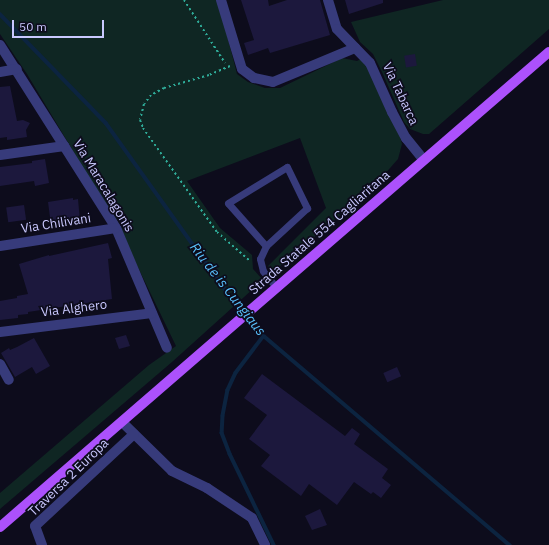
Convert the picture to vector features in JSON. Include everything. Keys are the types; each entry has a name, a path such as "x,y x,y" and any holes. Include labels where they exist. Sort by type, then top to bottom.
{"main road":[{"name":"Strada Statale 554 Cagliaritana","path":"0,527 549,52"}],"street":[{"path":"221,0 240,64 254,78 273,82 355,48"},
{"name":"Via Tabarca","path":"328,0 337,29 370,63 392,112 406,138 424,160"},
{"name":"Via Maracalagonis","path":"0,45 17,69 116,228 167,348"},
{"path":"0,72 17,69"},
{"path":"0,155 64,146"},
{"name":"Via Chilivani","path":"0,246 116,228"},
{"name":"Via Alghero","path":"0,332 152,312"},
{"path":"0,364 9,380"},
{"path":"122,422 172,471 207,488 252,518 265,545"},
{"name":"Traversa 2 Europa","path":"42,545 35,526 134,434"}],"lane":[{"path":"266,246 228,203 287,167 307,208 266,246 260,259 263,271 277,288"}],"path":[{"path":"184,0 225,63"},
{"path":"240,64 164,88 151,95 144,104 140,120 142,128 217,232 233,248 255,265 262,265"}],"green space":[{"path":"0,0 218,0 237,74 248,82 265,88 280,88 342,58 357,61 361,59 369,68 400,136 402,144 398,159 383,176 350,207 273,272 268,266 326,208 300,138 187,181 220,228 252,255 253,269 263,280 172,362 0,509 0,493 149,365 176,346 118,226 27,74 0,34"},
{"path":"443,0 549,0 549,29 429,134 423,134 410,129 404,122 373,54 360,42 351,22"}],"building":[{"path":"241,0 268,0 269,6 287,0 320,0 330,35 270,53 268,48 248,55 244,43 254,40"},
{"path":"345,0 383,0 383,3 349,14"},
{"path":"415,54 417,66 406,68 404,56"},
{"path":"10,86 17,121 23,120 30,123 26,130 27,137 7,140 7,137 0,138 0,87"},
{"path":"45,159 49,183 35,186 34,181 0,186 0,167 32,163 32,161"},
{"path":"73,198 73,200 78,199 80,221 51,225 48,202"},
{"path":"24,205 26,220 8,222 6,208"},
{"path":"108,243 112,258 108,259 112,299 28,312 28,314 18,315 18,318 0,320 0,301 17,298 17,296 28,294 19,264 49,255"},
{"path":"126,335 130,346 119,349 115,338"},
{"path":"34,338 50,366 36,374 32,367 15,377 1,353 9,348 10,350"},
{"path":"397,367 401,376 387,382 383,373"},
{"path":"262,374 345,436 352,428 360,434 354,444 388,469 382,478 391,485 381,498 373,492 371,494 354,482 337,505 309,484 301,496 261,466 270,455 249,439 267,415 244,398"},
{"path":"320,509 327,525 312,530 305,516"}],"waterway":[{"name":"Riu de is Cungiaus","path":"0,14 106,123 227,292 264,336 510,545"},
{"path":"264,336 236,373 228,390 223,416 222,433 230,454 274,545"}]}
